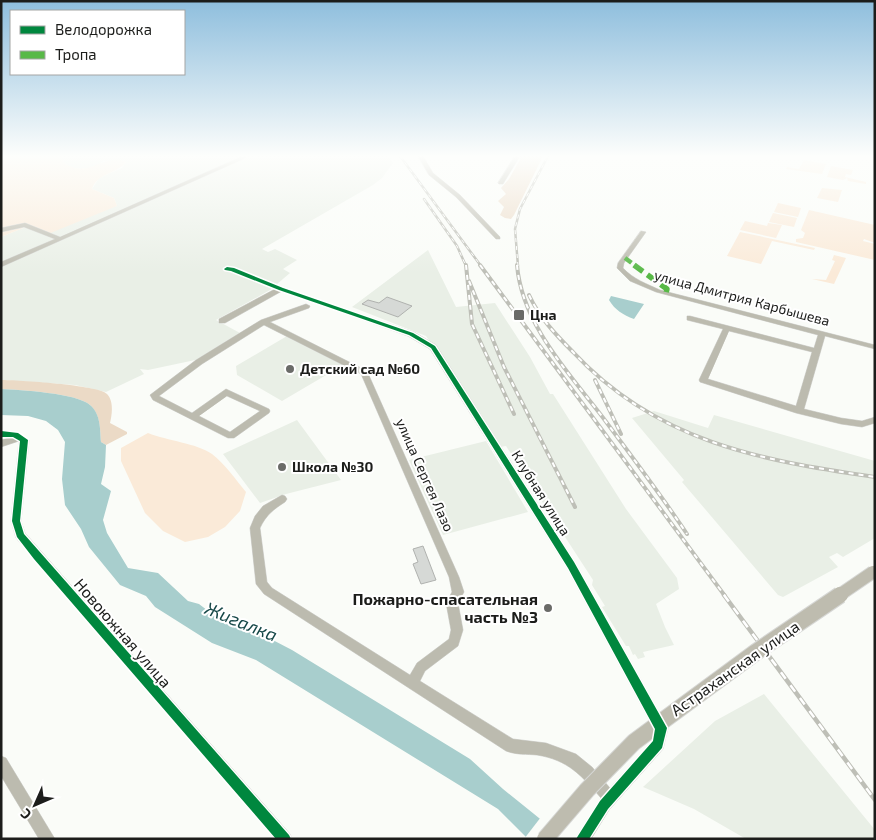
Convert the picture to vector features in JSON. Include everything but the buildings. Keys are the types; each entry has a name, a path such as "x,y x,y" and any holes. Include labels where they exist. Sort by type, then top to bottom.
{"main road":[{"name":"Астраханская улица","path":"544,839 593,784 634,742 656,724 748,657 873,572"}],"street":[{"path":"1,265 160,195"},
{"path":"457,195 498,238"},
{"path":"1,230 25,225 61,239"},
{"name":"улица Дмитрия Карбышева","path":"643,232 621,263 620,268 631,278 658,291 875,347"},
{"name":"Клубная улица","path":"227,269 232,269 281,289 306,302 330,306 411,334 432,347 571,564 661,728 658,744 610,798 585,834"},
{"path":"222,321 281,289"},
{"path":"194,416 226,392 266,411 231,436 156,398 154,394 200,362 264,322 306,302"},
{"path":"690,318 817,351"},
{"name":"улица Сергея Лазо","path":"264,322 364,373 454,578 458,592 452,603 457,630 454,642 421,667 413,682"},
{"path":"727,328 704,380 798,410 854,424 875,420"},
{"path":"798,410 822,333"},
{"path":"1,434 19,437"},
{"path":"1,444 19,437"},
{"name":"Новоюжная улица","path":"19,437 24,440 16,521 20,535 285,839"},
{"path":"282,499 267,509 259,518 255,528 262,584 268,591 511,746 543,750 564,756 578,764 610,798"},
{"path":"1,762 48,839"}],"shaded area":[{"path":"1,195 107,195 114,198 117,206 48,234 28,226 1,237"},
{"path":"107,195 355,195 262,249 268,252 275,249 297,260 283,269 290,273 270,290 216,320 240,333 200,359 148,370 140,369 144,374 106,392 75,385 1,380 1,237 28,226 117,206 114,198"},
{"path":"505,195 524,195 511,219 500,215 504,207 498,201"},
{"path":"818,195 840,195 838,202 817,198"},
{"path":"778,203 801,208 798,217 774,212"},
{"path":"809,210 875,225 875,243 864,239 863,241 875,244 875,260 796,242 796,239 803,238 805,233 801,230"},
{"path":"773,213 797,218 794,227 769,222"},
{"path":"745,221 767,226 768,223 782,225 776,238 740,230"},
{"path":"740,232 815,248 814,250 772,241 761,264 727,256"},
{"path":"428,250 456,307 495,303 530,357 550,394 553,394 626,509 677,578 679,589 656,604 674,645 643,652 645,657 638,659 635,654 633,655 629,646 626,646 602,607 605,606 592,585 593,580 506,446 500,447 426,336 352,307"},
{"path":"834,255 846,258 834,284 812,279 826,280 835,261 832,260"},
{"name":"Детский сад №60","path":"287,336 347,367 339,372 333,371 282,401 237,375 236,366"},
{"path":"1,380 57,384 101,391 107,394 111,400 112,412 110,423 127,432 127,434 106,445 101,442 98,418 90,405 61,395 1,389"},
{"path":"654,411 708,428 714,415 875,461 875,538 843,557 837,553 829,557 838,567 783,597 778,595 682,482 684,480 632,418"},
{"name":"Школа №30","path":"297,420 341,480 286,494 260,503 223,454"},
{"path":"148,433 205,450 217,458 230,472 246,492 240,511 225,527 208,537 185,542 163,531 145,513 121,461 121,448"},
{"path":"486,441 528,512 443,535 409,460"},
{"path":"764,694 875,830 875,839 746,839 694,809 643,787 715,721"}],"water":[{"path":"611,296 644,304 634,319 614,307 609,300"},
{"path":"1,389 61,395 83,401 94,409 99,422 101,442 106,445 105,467 101,484 111,491 103,520 107,533 128,568 158,573 188,601 199,604 216,617 236,621 292,650 470,759 503,789 565,839 528,839 498,809 256,660 212,643 155,607 146,596 120,585 89,547 81,529 65,505 62,479 65,442 58,430 46,421 28,416 1,415"}],"pier":[{"path":"541,817 566,837 567,838 524,839"}],"railway":[{"path":"429,195 481,266"},
{"path":"518,266 515,229 520,209 527,195"},
{"path":"424,199 457,246 466,266"},
{"path":"466,265 472,324 514,414"},
{"path":"480,265 725,596"},
{"path":"517,265 521,287 528,308 550,348 636,462 687,534"},
{"path":"469,281 504,367 575,507"},
{"path":"529,295 538,311 554,332 605,383 639,407 675,427 712,442 751,454 791,463 875,477"},
{"path":"595,380 621,434"},
{"path":"724,595 875,800"}],"marked path":[{"path":"625,258 667,289 666,293"}],"cycle path":[{"path":"227,269 232,269 281,289 411,334 433,347 571,565 661,728 658,744 604,805 582,839"},
{"path":"1,434 15,435 24,440 16,521 20,535 285,839"}],"place":[{"name":"Цна","path":"519,315"},
{"name":"Детский сад №60","path":"290,369"},
{"name":"Школа №30","path":"282,467"},
{"name":"Пожарно-спасательная часть №3","path":"548,608"}],"water label":[{"name":"Жигалка","path":"241,622"}]}
